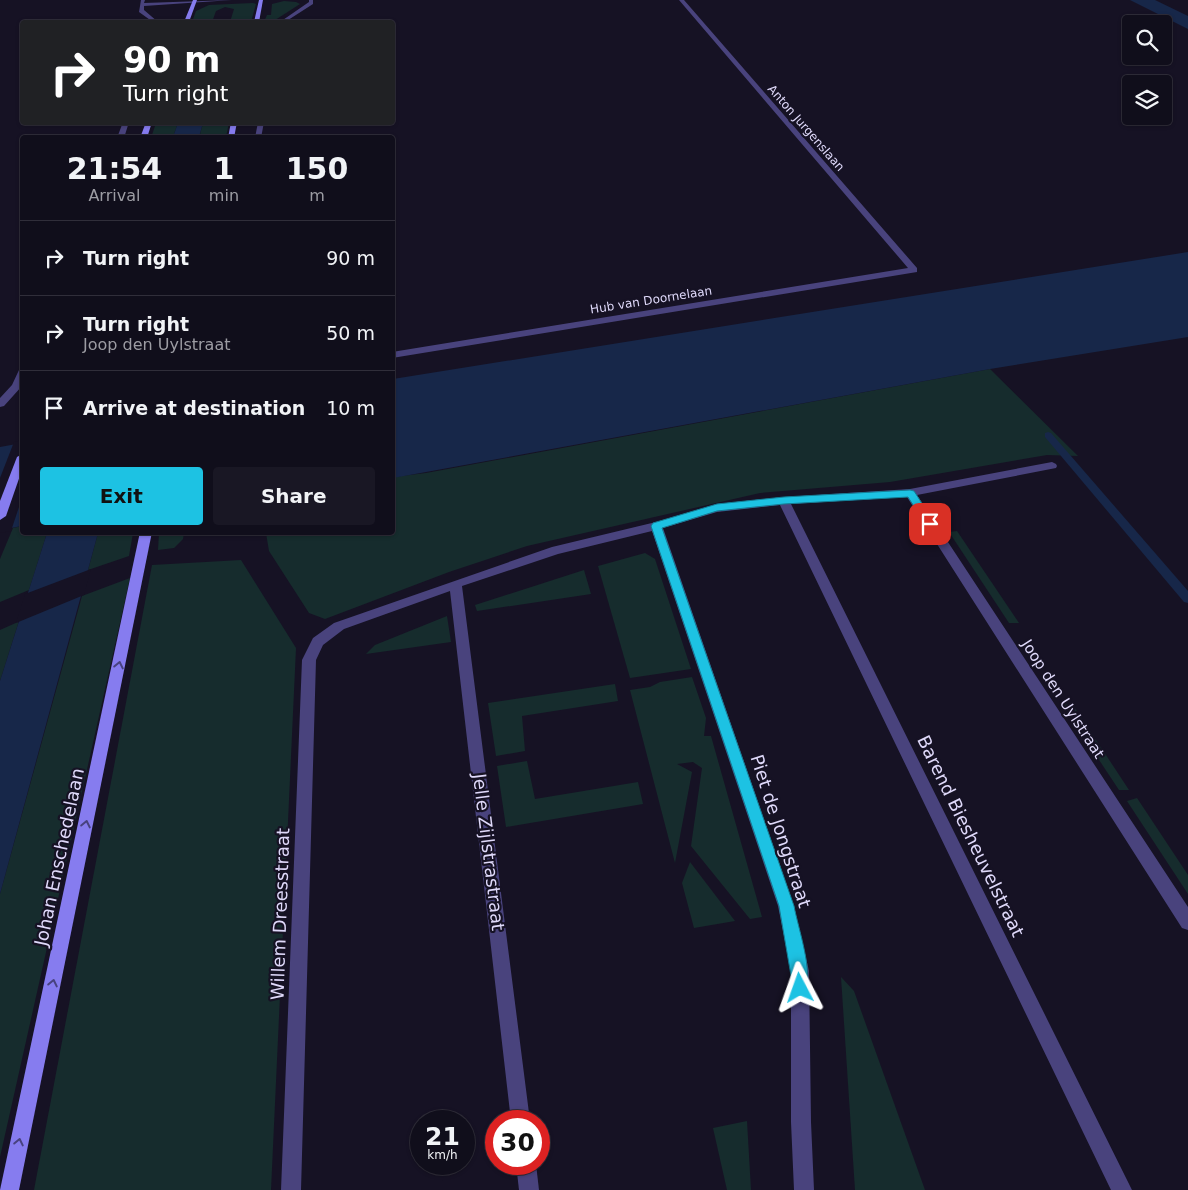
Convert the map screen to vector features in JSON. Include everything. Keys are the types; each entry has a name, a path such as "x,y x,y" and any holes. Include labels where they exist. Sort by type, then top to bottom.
{"street":[{"path":"153,20 141,11 142,2 230,0"},
{"path":"256,20 261,0"},
{"path":"285,20 311,3 311,0"},
{"name":"Anton Jurgenslaan","path":"682,0 914,270"},
{"path":"187,20 195,1"},
{"name":"Hub van Doornelaan","path":"395,355 914,270"},
{"path":"0,404 17,386 20,378"},
{"path":"0,516 20,462"},
{"path":"454,584 556,550 656,526 717,508 784,500 910,493 1052,466"},
{"name":"Joop den Uylstraat","path":"910,493 1188,922"},
{"name":"Barend Biesheuvelstraat","path":"784,500 1122,1190"},
{"name":"Piet de Jongstraat","path":"656,526 786,906 800,971 801,1122 804,1190"},
{"name":"Johan Enschedelaan","path":"9,1190 145,535"},
{"name":"Willem Dreesstraat","path":"291,1190 309,660 318,642 339,626 454,584"},
{"name":"Jelle Zijlstrastraat","path":"454,584 498,922 520,1110"},
{"path":"527,1175 529,1190"}],"green space":[{"path":"284,1 300,4 275,20 265,20 267,15 271,15 272,4"},
{"path":"256,4 252,20 231,20 234,9 225,7 216,11 213,20 193,20 196,11 209,5"},
{"path":"155,125 177,125 174,135 152,135"},
{"path":"202,125 229,125 226,135 200,135"},
{"path":"990,369 1078,456 1047,455 890,482 760,493 527,546 449,572 325,619 309,613 269,551 266,535 395,535 395,477 426,473"},
{"path":"20,526 20,535 46,535 29,590 0,602 0,559 13,528"},
{"path":"957,531 1019,623 1009,623 949,532"},
{"path":"97,535 133,535 129,556 88,570"},
{"path":"159,535 184,535 183,539 174,548 158,550"},
{"path":"645,553 655,559 691,669 630,678 598,566"},
{"path":"241,560 296,648 271,1190 34,1190 152,565"},
{"path":"584,570 591,594 477,611 475,605"},
{"path":"130,578 0,1157 0,894 82,596"},
{"path":"447,616 451,642 366,654 375,645"},
{"path":"18,622 18,624 0,681 0,630"},
{"path":"692,677 706,718 704,736 711,736 762,917 750,919 691,846 702,768 693,762 677,764 692,772 675,863 630,690 650,687 660,682"},
{"path":"615,684 618,701 522,716 525,751 496,756 488,703"},
{"path":"1062,704 1073,705 1129,790 1119,790"},
{"path":"527,761 535,799 638,782 643,804 506,827 497,766"},
{"path":"1137,798 1188,875 1188,894 1127,801"},
{"path":"690,862 735,921 694,928 682,883"},
{"path":"841,977 854,991 925,1190 855,1190"},
{"path":"747,1121 751,1190 727,1190 713,1128"}],"water":[{"path":"1130,0 1155,0 1188,16 1188,29 1172,21 1172,15 1160,15"},
{"path":"177,125 202,125 200,135 174,135"},
{"path":"1188,252 1188,337 990,369 395,478 395,379"},
{"path":"20,443 20,526 0,530 0,447"},
{"path":"46,535 97,535 0,894 0,681"}],"pier":[{"path":"20,440 20,504 11,531 0,533 0,478 14,442"},
{"path":"91,569 84,595 16,623 25,594"}],"waterway":[{"path":"1048,435 1188,599"}],"route":[{"path":"800,988 800,971 786,906 656,526 717,508 784,500 910,493 930,524"}]}
